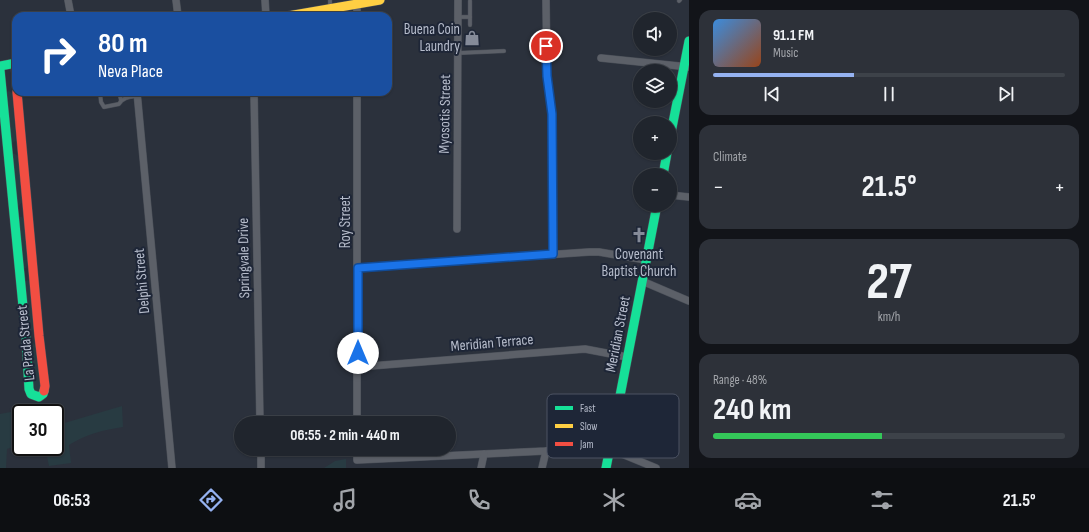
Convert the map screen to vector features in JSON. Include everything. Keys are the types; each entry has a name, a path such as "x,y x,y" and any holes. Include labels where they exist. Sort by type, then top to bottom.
{"street":[{"path":"68,0 70,12"},
{"path":"176,0 178,12"},
{"path":"265,0 266,12"},
{"path":"302,12 330,4 357,4 366,1 380,0"},
{"name":"Myosotis Street","path":"457,229 458,0"},
{"path":"546,0 547,76 552,114 553,254"},
{"path":"357,4 357,12"},
{"path":"675,116 686,67 689,41"},
{"path":"601,58 686,67"},
{"path":"0,66 12,64"},
{"name":"La Prada Street","path":"0,70 26,337 29,389 31,394 39,397 44,393 45,386 39,336 17,96"},
{"name":"Delphi Street","path":"137,96 172,468"},
{"name":"Springvale Drive","path":"254,96 260,416"},
{"name":"Roy Street","path":"357,96 357,416"},
{"path":"8,149 22,148"},
{"path":"677,196 689,198"},
{"path":"14,211 28,209"},
{"name":"Meridian Street","path":"621,394 656,212"},
{"path":"358,268 599,252 646,260"},
{"path":"20,274 33,273"},
{"path":"642,281 689,301"},
{"path":"26,337 39,336"},
{"name":"Meridian Terrace","path":"358,367 585,349 628,357"},
{"path":"456,455 546,451 542,468"},
{"path":"481,468 484,454"},
{"path":"261,456 261,468"},
{"path":"357,456 357,460 442,456"},
{"name":"Meridian Street","path":"606,468 608,458"},
{"path":"632,458 656,468"}],"lane":[{"path":"470,1 470,25"},
{"path":"458,17 470,17"},
{"path":"458,53 504,51"},
{"path":"100,96 101,102 104,106 119,104 121,100 132,96"},
{"path":"120,96 121,100"}],"shaded area":[{"path":"9,91 12,93 16,140 13,143 10,142 7,92"},
{"path":"12,154 18,156 22,202 19,206 17,205"},
{"path":"18,217 22,217 24,220 28,265 26,268 24,268"},
{"path":"28,280 31,282 34,330 29,330 25,281"},
{"path":"33,343 36,345 41,391 39,393 33,392 30,344"},
{"path":"122,406 123,427 95,433 75,441 69,445 71,463 49,466 47,456 64,456 64,423"},
{"path":"12,412 12,447 7,449 6,468 0,468 0,414"},
{"path":"346,459 346,468 324,468 335,461"}],"traffic: fast":[{"path":"674,116 689,41"},
{"path":"0,66 12,64"},
{"path":"0,70 26,337 29,389 31,394 39,397 44,391"},
{"path":"664,168 666,160"},
{"path":"620,394 656,212"},
{"path":"606,468 608,458"}],"traffic: slow":[{"path":"311,12 380,0"}],"traffic: jam":[{"path":"17,96 39,336 45,386 44,391"}],"place":[{"name":"Buena Coin Laundry","path":"472,38"},
{"name":"Covenant Baptist Church","path":"639,235"}],"route":[{"path":"358,353 358,268 553,254 552,114 547,76 546,46"}]}
